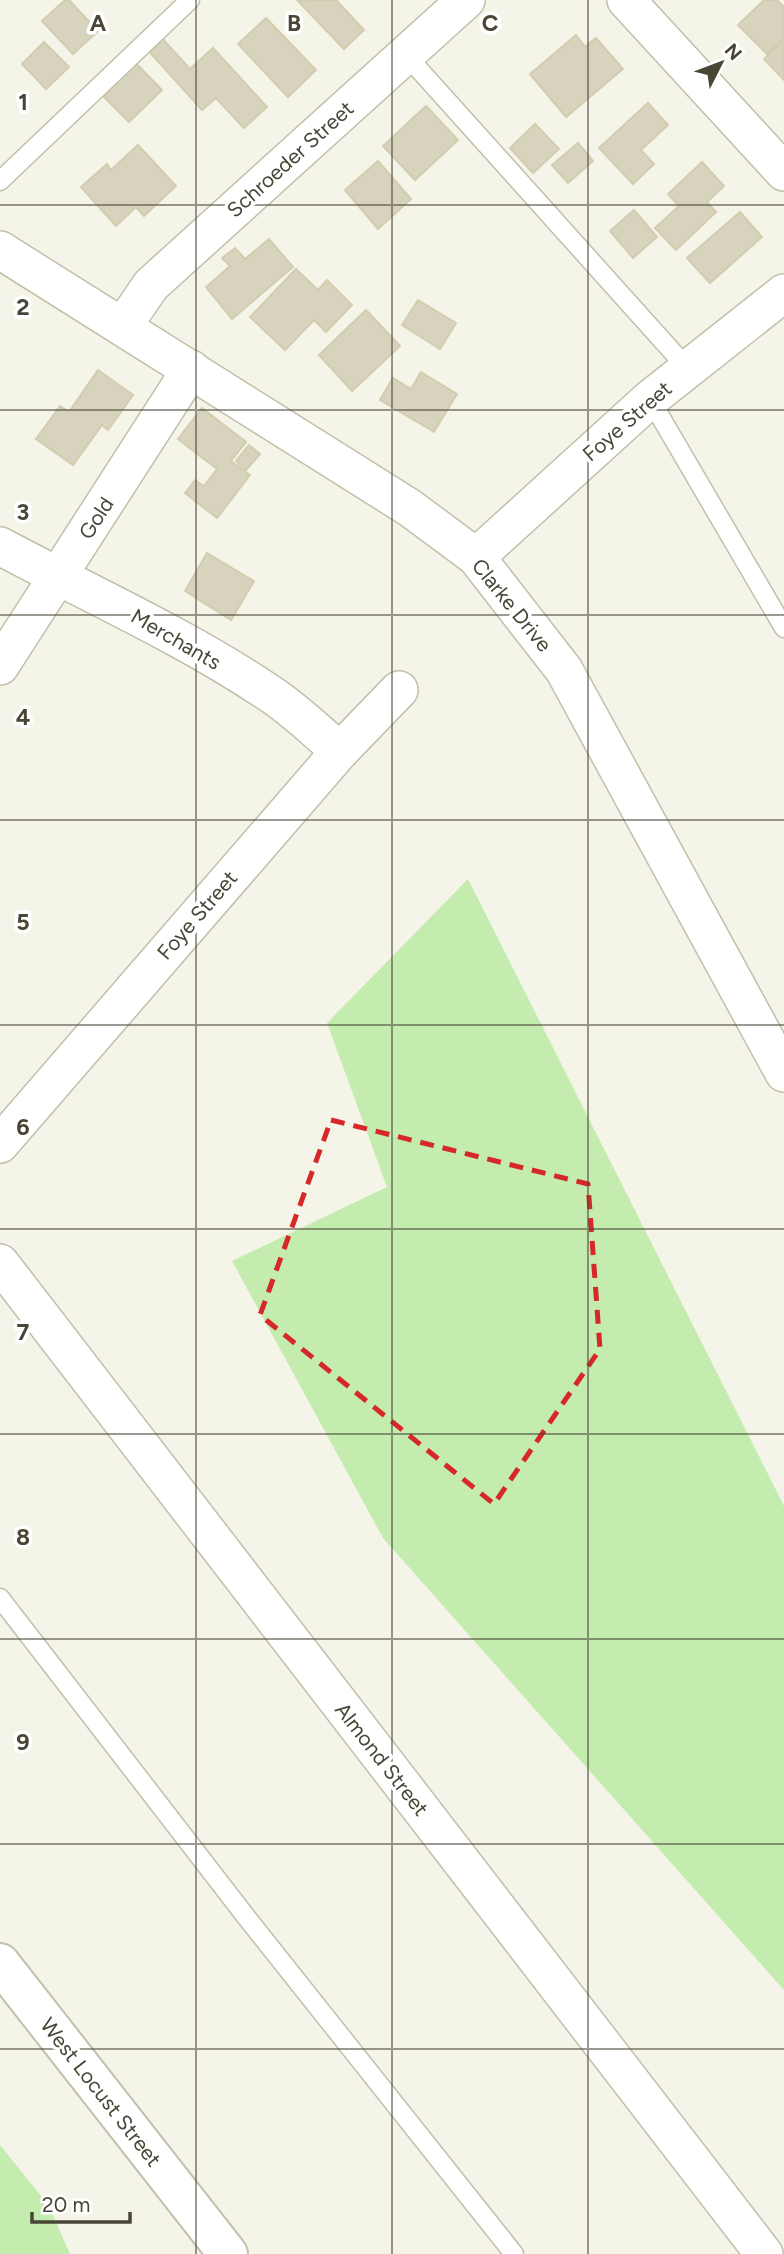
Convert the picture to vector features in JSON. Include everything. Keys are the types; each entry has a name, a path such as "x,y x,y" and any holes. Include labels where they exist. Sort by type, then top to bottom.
{"street":[{"name":"Schroeder Street","path":"123,326 151,285 466,0"},
{"path":"625,0 784,172"},
{"name":"Clarke Drive","path":"0,250 410,508 476,557 564,670 784,1073"},
{"name":"Foye Street","path":"476,557 650,399 784,293"},
{"name":"Gold","path":"0,666 191,369"},
{"name":"Merchants","path":"0,545 58,577 143,618 271,693 340,751"},
{"name":"Foye Street","path":"0,1144 340,751 399,690"},
{"name":"Almond Street","path":"0,1263 764,2254"},
{"name":"West Locust Street","path":"0,1963 228,2254"}],"lane":[{"path":"0,181 190,0"},
{"path":"406,54 688,369"},
{"path":"650,399 784,628"},
{"path":"0,1598 247,1918 514,2254"}],"highlighted area":[{"path":"331,1120 588,1184 600,1349 494,1504 260,1315"}],"green space":[{"path":"468,879 784,1506 784,1990 383,1538 232,1261 387,1187 327,1023"},
{"path":"0,2145 49,2206 70,2254 0,2254"}],"building":[{"path":"65,0 69,0 98,31 73,54 42,21"},
{"path":"297,0 336,0 364,30 344,49"},
{"path":"764,0 777,0 784,7 784,37 767,54 738,25"},
{"path":"266,18 316,70 288,97 238,44"},
{"path":"576,35 585,47 596,38 623,69 566,117 530,74"},
{"path":"160,36 190,69 213,48 267,107 244,128 216,98 202,110 146,48"},
{"path":"784,40 784,80 764,59"},
{"path":"44,42 69,67 46,89 22,64"},
{"path":"129,56 162,90 129,122 95,88"},
{"path":"648,103 668,125 641,150 654,164 633,184 599,148"},
{"path":"426,106 458,140 415,180 383,146"},
{"path":"535,124 559,149 533,173 510,148"},
{"path":"578,143 593,161 568,183 552,165"},
{"path":"138,145 176,186 144,216 136,207 116,226 81,187 107,164 111,170"},
{"path":"378,161 411,199 378,229 345,190"},
{"path":"702,162 724,186 707,202 716,212 676,250 655,228 679,206 668,194"},
{"path":"634,210 657,237 633,258 610,231"},
{"path":"740,212 762,237 710,283 687,258"},
{"path":"269,239 293,267 232,319 206,287 230,266 222,258 235,248 245,259"},
{"path":"296,269 318,290 327,280 352,305 326,332 314,320 285,350 250,317"},
{"path":"418,300 456,323 440,349 402,325"},
{"path":"366,310 400,346 352,391 319,355"},
{"path":"98,370 133,395 108,430 102,425 73,465 36,439 60,406 69,412"},
{"path":"421,372 457,394 434,432 380,400 393,378 411,389"},
{"path":"202,408 246,442 231,461 250,475 217,518 185,493 195,480 204,486 217,469 178,439"},
{"path":"249,445 260,454 246,470 236,461"},
{"path":"207,553 254,581 231,620 185,591"}]}
